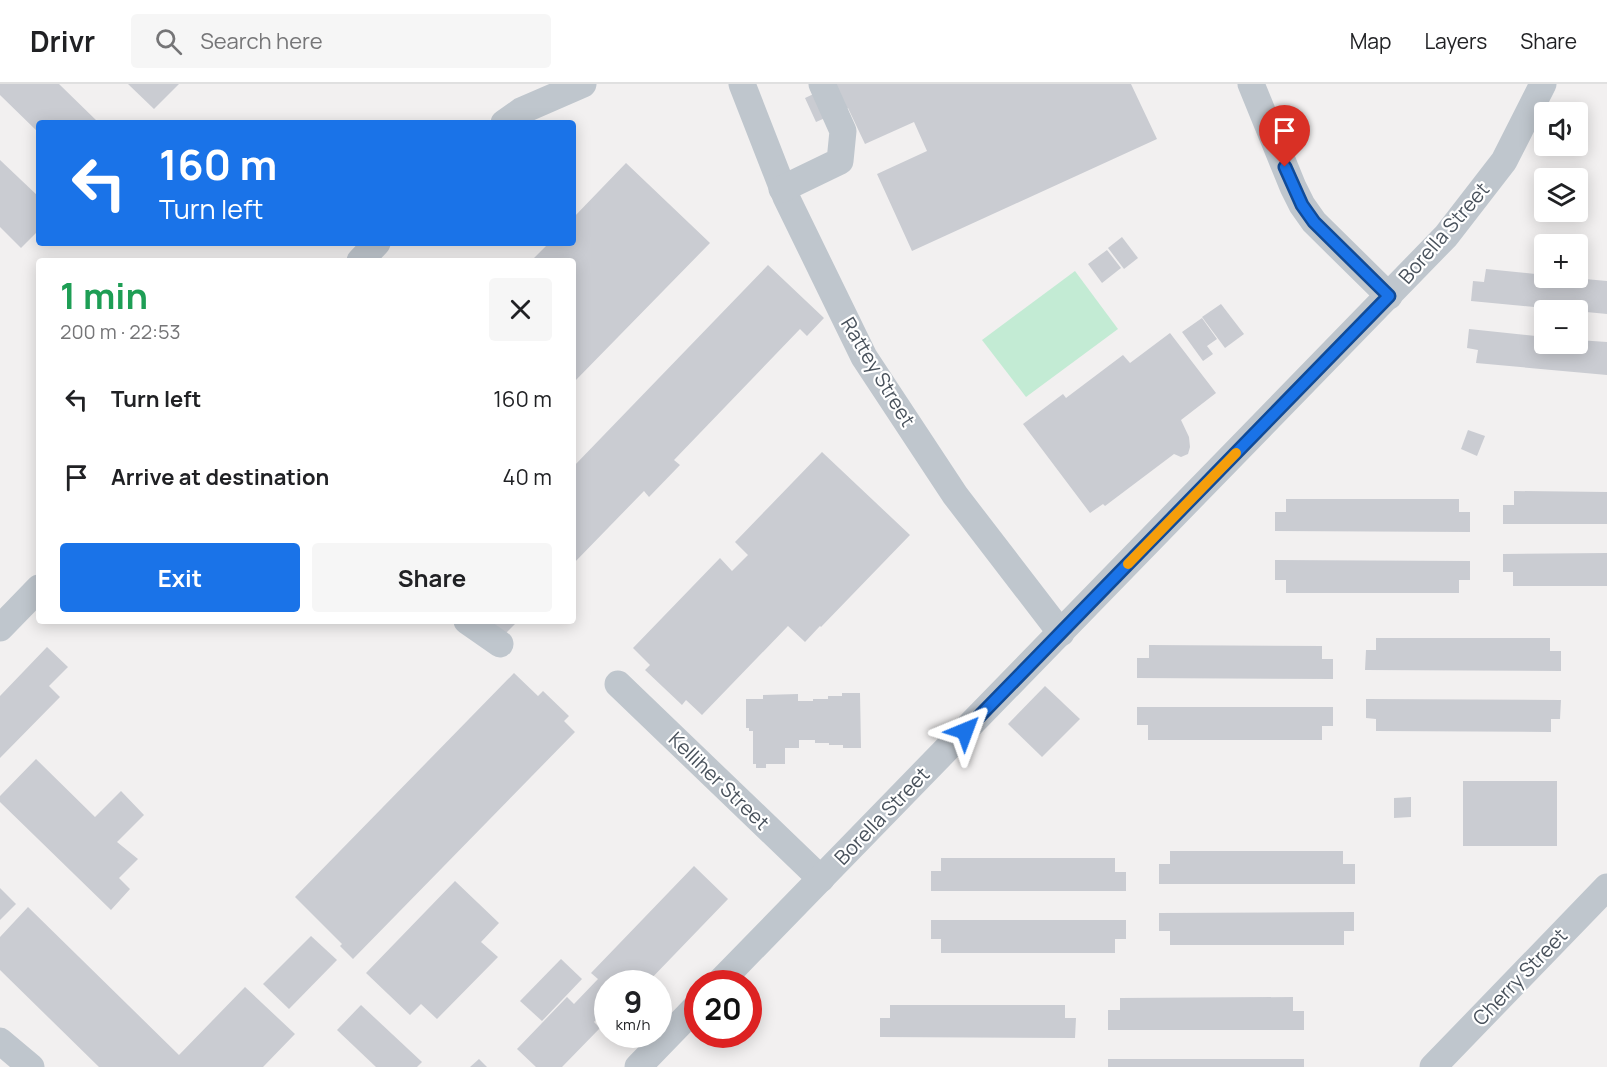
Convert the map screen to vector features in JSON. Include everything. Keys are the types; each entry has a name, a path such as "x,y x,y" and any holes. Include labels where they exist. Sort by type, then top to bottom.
{"lane":[{"path":"508,120 521,111 583,84"},
{"path":"782,189 840,161 843,131 822,84"},
{"path":"1251,84 1302,205 1314,222 1389,296"},
{"name":"Borella Street","path":"732,970 1446,236 1504,161 1543,84"},
{"name":"Rattey Street","path":"749,90 782,189 864,357 955,495 1061,633"},
{"path":"363,258 374,246"},
{"path":"0,628 36,591"},
{"path":"471,624 500,644"},
{"name":"Kelliher Street","path":"618,684 821,879"},
{"name":"Cherry Street","path":"1433,1067 1607,887"},
{"path":"638,1067 684,1019"},
{"path":"0,1041 31,1067"}],"green space":[{"path":"1075,271 1118,329 1026,397 982,340"}],"building":[{"path":"0,84 59,84 96,120 36,120 36,130 0,95"},
{"path":"128,84 179,84 154,109"},
{"path":"835,84 1131,84 1157,139 912,251 877,174 927,151 914,122 865,144 848,108 816,122 805,98"},
{"path":"0,160 36,194 36,233 21,248 0,227"},
{"path":"626,163 710,243 576,380 576,258 534,258 546,246 576,246 576,215"},
{"path":"1122,237 1138,258 1124,269 1108,248"},
{"path":"1107,250 1121,268 1102,283 1088,264"},
{"path":"768,265 824,318 807,336 800,329 674,460 680,465 649,497 644,491 576,561 576,464"},
{"path":"1486,269 1534,274 1534,288 1588,288 1588,279 1607,281 1607,314 1588,312 1588,300 1534,300 1534,307 1471,301 1473,281 1484,282"},
{"path":"1221,304 1244,334 1225,348 1202,317"},
{"path":"1202,318 1217,339 1207,346 1213,354 1203,361 1182,332"},
{"path":"1469,329 1534,336 1534,354 1588,354 1588,341 1607,342 1607,375 1476,363 1478,350 1467,348"},
{"path":"1170,333 1216,393 1181,420 1189,437 1188,454 1181,457 1174,454 1105,506 1103,504 1090,513 1023,424 1063,394 1066,398 1123,355 1130,363"},
{"path":"1468,430 1485,436 1477,456 1461,449"},
{"path":"822,452 910,535 805,642 788,626 702,715 686,700 682,705 645,670 650,665 633,648 720,558 732,571 748,555 735,542"},
{"path":"1514,491 1607,492 1607,524 1503,524 1503,505 1514,505"},
{"path":"1286,499 1459,499 1459,512 1470,512 1470,532 1275,531 1275,512 1286,512"},
{"path":"1607,553 1607,586 1513,586 1513,572 1503,572 1503,554"},
{"path":"1275,560 1470,561 1470,580 1459,580 1459,593 1286,593 1286,580 1275,580"},
{"path":"494,624 515,624 505,634"},
{"path":"1376,638 1550,638 1550,651 1561,651 1561,671 1365,670 1366,650 1376,650"},
{"path":"1149,645 1322,646 1322,659 1333,659 1333,679 1137,678 1137,658 1149,658"},
{"path":"47,647 68,667 49,686 60,697 0,758 0,696"},
{"path":"514,673 538,696 543,691 569,716 564,721 575,732 353,959 340,946 342,944 295,897"},
{"path":"1045,686 1080,719 1042,757 1008,724"},
{"path":"842,693 860,693 861,748 843,748 843,745 815,743 815,740 799,740 799,748 785,748 785,764 766,764 766,768 756,768 756,764 753,764 753,731 746,728 746,699 763,699 763,695 798,694 798,701 813,701 813,699 828,699 828,696 842,696"},
{"path":"1366,699 1561,700 1560,719 1551,719 1551,732 1376,731 1376,719 1366,718"},
{"path":"1137,707 1333,707 1333,726 1322,726 1322,740 1148,740 1148,725 1137,725"},
{"path":"36,759 95,817 121,791 144,815 117,842 138,859 119,878 130,889 111,910 0,802 0,796"},
{"path":"1463,781 1557,781 1557,846 1463,846"},
{"path":"1411,797 1411,817 1394,818 1394,798"},
{"path":"1170,851 1343,851 1343,864 1355,864 1355,884 1159,884 1159,864 1170,864"},
{"path":"941,858 1115,858 1115,872 1126,872 1126,891 931,891 931,871 941,871"},
{"path":"694,866 728,899 660,970 594,970 594,976 591,973"},
{"path":"455,881 499,923 481,942 498,957 437,1019 421,1004 410,1015 366,973"},
{"path":"0,888 16,904 0,920"},
{"path":"28,907 179,1055 245,987 295,1034 263,1067 99,1067 0,970 0,937"},
{"path":"1354,912 1354,931 1344,931 1344,945 1170,945 1170,931 1159,931 1159,913"},
{"path":"931,920 1126,920 1126,939 1115,939 1115,953 941,953 941,939 931,939"},
{"path":"311,936 337,960 289,1009 263,984"},
{"path":"561,959 582,979 542,1021 520,1001"},
{"path":"594,983 594,1034 562,1067 536,1067 517,1049 567,997 574,1004"},
{"path":"1293,997 1293,1011 1304,1011 1304,1030 1108,1030 1108,1010 1120,1010 1120,998"},
{"path":"361,1005 422,1062 417,1067 376,1067 337,1030"},
{"path":"890,1005 1065,1005 1065,1018 1076,1018 1075,1038 880,1037 880,1018 890,1018"},
{"path":"479,1059 487,1067 470,1067"},
{"path":"1108,1059 1304,1059 1304,1067 1108,1067"}],"slow traffic":[{"path":"1128,564 1236,453"}],"route":[{"path":"965,731 1389,296 1314,222 1302,205 1285,167"}]}
